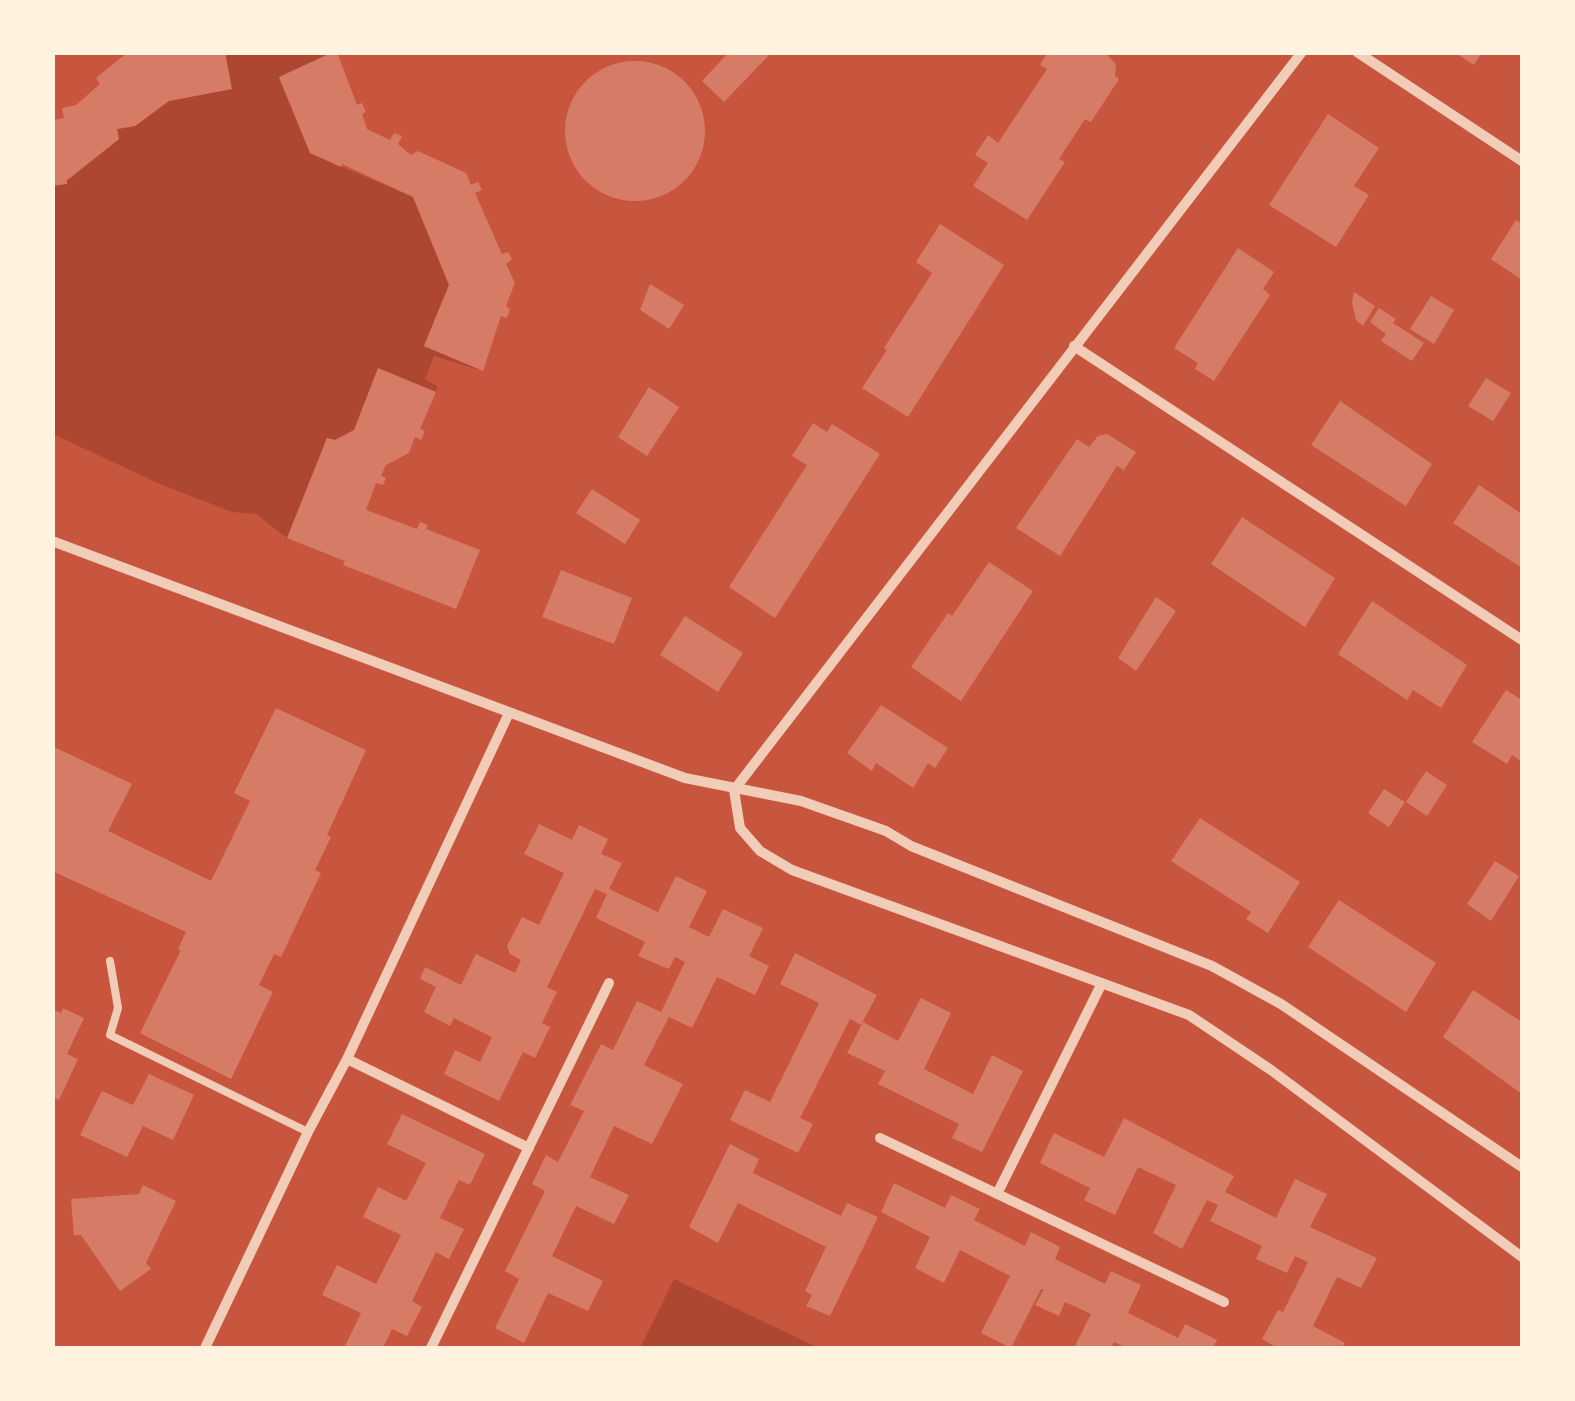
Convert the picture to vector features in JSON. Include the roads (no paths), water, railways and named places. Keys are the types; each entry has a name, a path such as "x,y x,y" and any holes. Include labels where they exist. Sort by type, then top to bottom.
{"street":[{"path":"1302,52 734,790 740,828 760,851 792,870 1189,1015 1271,1070 1522,1257"},
{"path":"1357,52 1522,161"},
{"path":"1074,346 1522,640"},
{"path":"52,542 685,778 801,800 886,831 911,846 1212,966 1282,1004 1522,1167"},
{"path":"205,1348 510,713"},
{"path":"431,1348 609,983"},
{"path":"997,1194 1102,983"},
{"path":"347,1059 529,1148"},
{"path":"880,1138 1224,1302"}],"lane":[{"path":"110,960 118,1008 110,1035 308,1132"}]}
